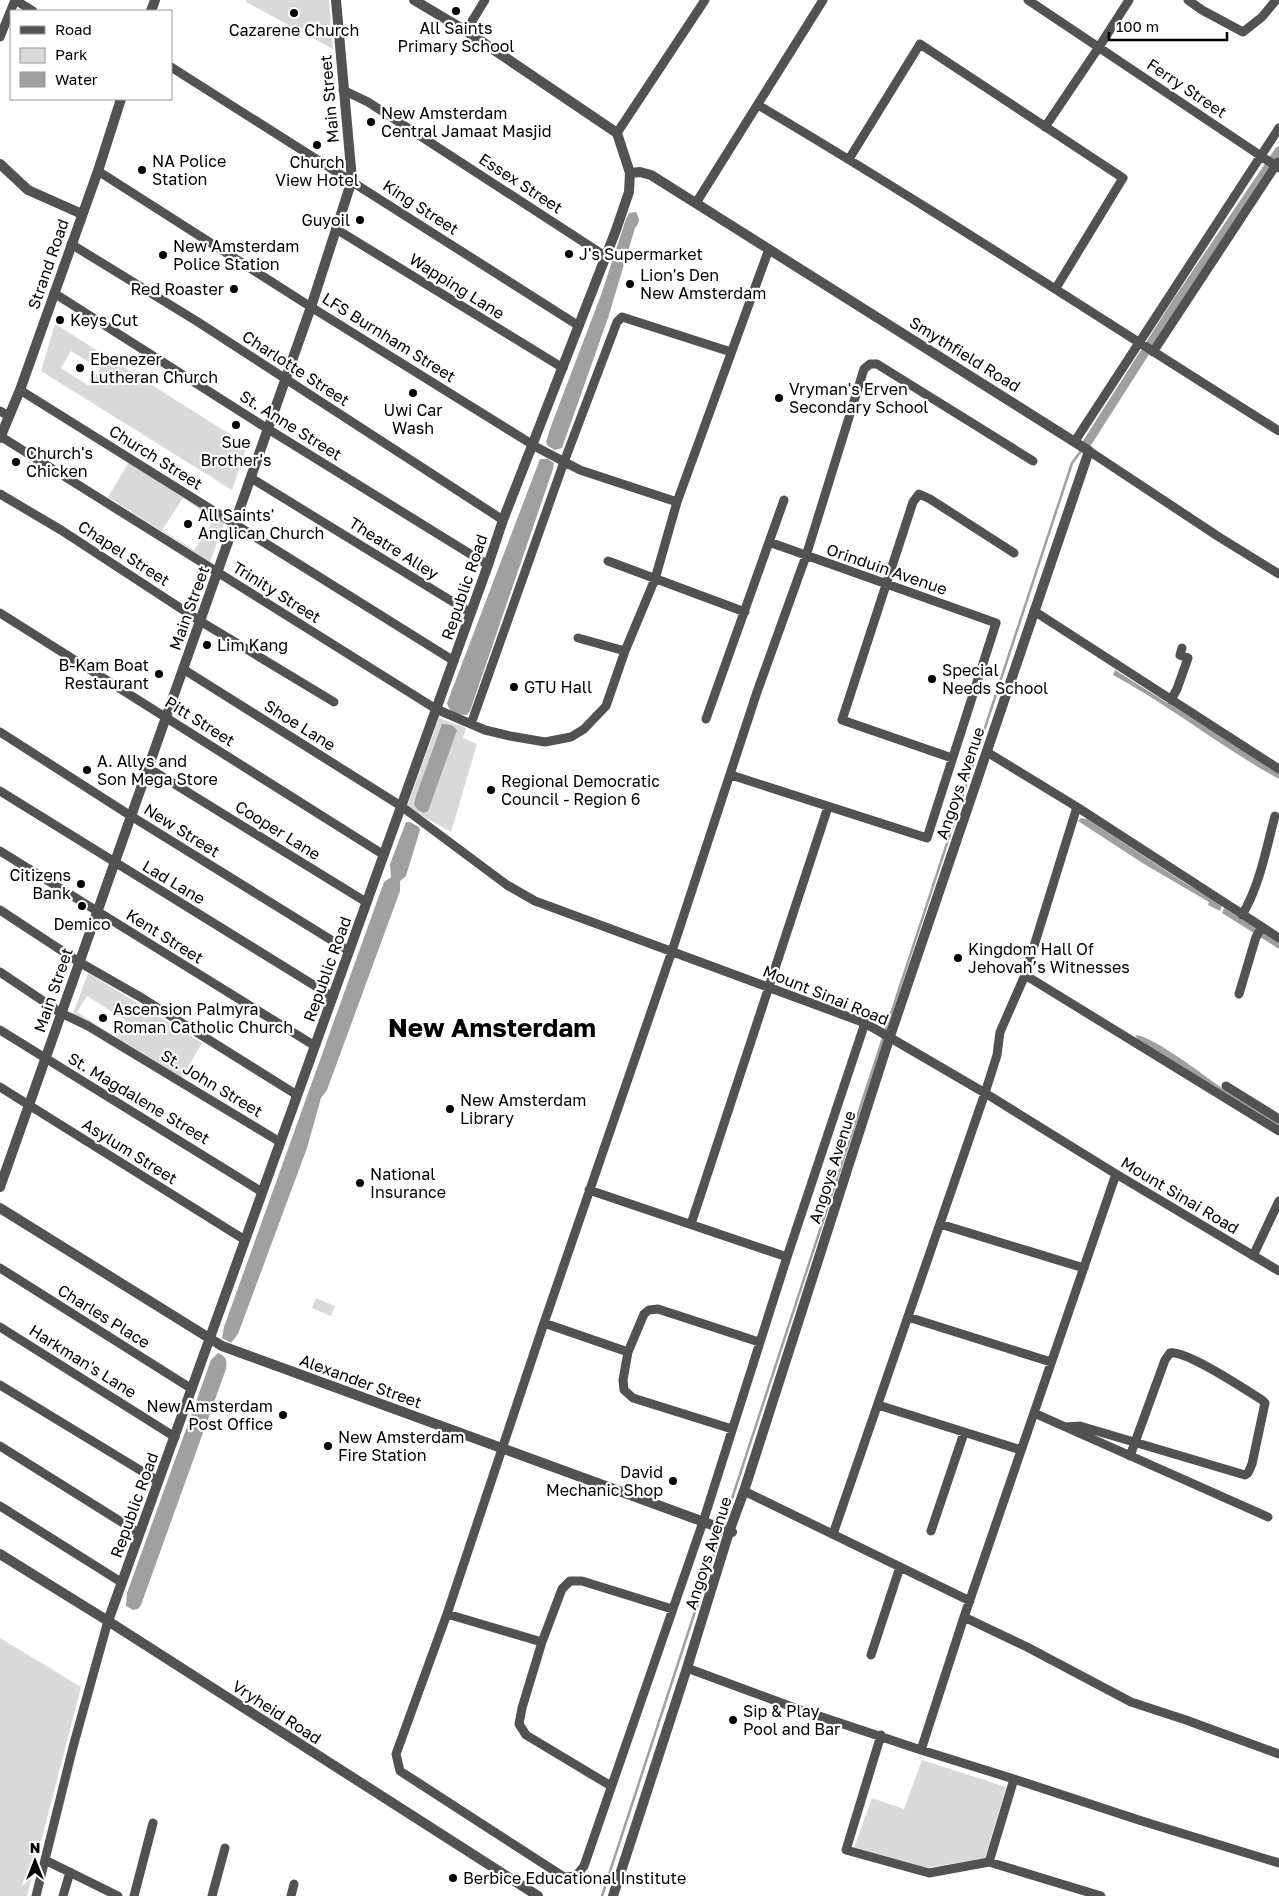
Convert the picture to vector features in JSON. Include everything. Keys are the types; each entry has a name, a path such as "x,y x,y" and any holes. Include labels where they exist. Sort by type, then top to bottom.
{"street":[{"path":"15,0 31,10"},
{"name":"Main Street","path":"0,1187 62,1013 78,962 251,478 311,306 352,180 336,0"},
{"path":"414,0 466,31 617,133 630,173"},
{"path":"466,31 485,0"},
{"path":"617,133 705,0"},
{"path":"696,203 823,0"},
{"name":"Ferry Street","path":"1028,0 1278,165"},
{"path":"1045,127 1129,0"},
{"path":"1188,0 1202,10 1243,32 1262,17 1276,0"},
{"path":"0,37 10,12"},
{"path":"849,159 920,44 1123,178 1056,288"},
{"name":"King Street","path":"172,68 352,180 579,326"},
{"name":"Essex Street","path":"343,90 368,102 605,256"},
{"name":"Strand Road","path":"0,437 20,390 122,100"},
{"path":"758,105 849,159 1056,288 1153,352 1279,431"},
{"path":"1075,441 1279,128"},
{"path":"0,164 28,190 82,214"},
{"path":"1153,352 1278,165"},
{"name":"LFS Burnham Street","path":"98,170 532,444 580,470 677,502"},
{"name":"Smythfield Road","path":"630,173 640,172 651,175 1075,441 1219,537 1279,574"},
{"name":"Republic Road","path":"36,1896 73,1747 108,1621 121,1582 210,1340 503,520 563,368 629,192 630,173"},
{"name":"Wapping Lane","path":"336,229 563,368"},
{"name":"Charlotte Street","path":"71,244 198,322 503,520"},
{"name":"Trinity Street","path":"0,437 436,709 471,724 510,736 545,742 571,737 584,729 606,706 625,651 655,579 677,502 769,249"},
{"name":"St. Anne Street","path":"54,293 268,429 488,565"},
{"path":"471,724 564,462 617,322 622,317 731,352"},
{"path":"865,1023 787,1257 703,1522 584,1866 576,1876 564,1877 400,1771 396,1754 447,1614 589,1190 672,951 757,692 806,556 864,369 870,364 877,364 1033,461"},
{"name":"Church Street","path":"20,390 454,661"},
{"path":"0,411 9,416"},
{"name":"Angoys Avenue","path":"613,1896 744,1491 884,1033 987,752 1089,451"},
{"name":"Theatre Alley","path":"251,478 471,613"},
{"name":"Chapel Street","path":"0,494 61,530 200,621 334,702"},
{"path":"731,775 928,838 952,758 842,720 913,502 919,494 930,499 1014,554"},
{"path":"706,719 784,500"},
{"name":"Orinduin Avenue","path":"769,542 886,585 996,622 952,758"},
{"path":"608,561 745,612"},
{"path":"1034,611 1279,769"},
{"name":"Pitt Street","path":"0,613 384,855"},
{"path":"578,638 625,651"},
{"path":"1171,700 1188,658 1180,655 1182,648"},
{"name":"Shoe Lane","path":"183,669 401,806"},
{"name":"New Street","path":"0,732 131,816 349,951"},
{"path":"987,752 1077,807 1242,915 1260,931 1279,938"},
{"name":"Cooper Lane","path":"147,770 160,775 366,902"},
{"name":"Lad Lane","path":"0,791 332,997"},
{"name":"Mount Sinai Road","path":"401,806 507,885 535,901 865,1023 884,1033 1279,1271"},
{"path":"691,1224 828,807"},
{"path":"833,1534 985,1093 997,1055 1000,1032 1025,976 1077,807"},
{"path":"1242,915 1249,903 1258,878 1275,816"},
{"name":"Kent Street","path":"0,851 315,1046"},
{"path":"0,910 78,962 142,998 297,1095"},
{"path":"1239,994 1260,931"},
{"name":"St. John Street","path":"0,972 62,1013 88,1026 280,1142"},
{"path":"1025,976 1279,1131"},
{"name":"St. Magdalene Street","path":"0,1030 262,1192"},
{"path":"1226,1086 1279,1119"},
{"name":"Asylum Street","path":"0,1087 245,1240"},
{"path":"921,1750 964,1617 1116,1174"},
{"path":"589,1190 787,1257"},
{"path":"1252,1256 1279,1201"},
{"name":"Alexander Street","path":"0,1208 222,1346 730,1532"},
{"path":"940,1224 1084,1268"},
{"name":"Charles Place","path":"0,1268 192,1389"},
{"path":"732,1429 633,1398 624,1390 623,1380 628,1352 644,1314 649,1310 658,1309 760,1342"},
{"path":"908,1317 1051,1362"},
{"path":"544,1323 628,1352"},
{"name":"Harkman's Lane","path":"0,1327 175,1437"},
{"path":"1066,1427 1080,1426 1136,1442 1245,1475 1252,1464 1265,1403 1190,1358 1177,1353 1170,1353 1165,1360 1136,1442 1130,1456"},
{"path":"0,1385 158,1481"},
{"path":"878,1405 1021,1450"},
{"path":"1034,1413 1268,1517"},
{"path":"931,1531 964,1433"},
{"path":"0,1446 139,1533"},
{"path":"744,1491 970,1601"},
{"path":"0,1506 121,1582"},
{"name":"Vryheid Road","path":"0,1554 538,1896"},
{"path":"871,1655 900,1567"},
{"path":"611,1786 526,1735 519,1724 542,1642 562,1589 570,1581 582,1581 672,1609"},
{"path":"447,1614 542,1642"},
{"path":"964,1617 1131,1702 1279,1754"},
{"path":"687,1668 798,1709 921,1750 1279,1863"},
{"path":"881,1736 846,1850 929,1874 989,1862 1101,1896"},
{"path":"989,1862 1014,1778"},
{"path":"134,1896 153,1823"},
{"path":"212,1896 224,1848"},
{"path":"45,1860 118,1896"},
{"path":"63,1896 70,1872"},
{"path":"291,1896 294,1884"}],"green space":[{"path":"247,0 329,0 333,49 246,2"},
{"path":"55,324 247,445 232,490 41,371","holes":["71,351 100,369 89,386 61,368"]},
{"path":"129,462 225,521 210,562 108,497","holes":["183,498 214,519 194,550 162,530"]},
{"path":"439,718 466,728 463,738 477,744 451,832 407,807"},
{"path":"88,973 202,1043 181,1079 73,1014","holes":["87,996 130,1023 127,1028 124,1027 117,1038 77,1012"]},
{"path":"316,1298 335,1306 331,1316 312,1308"},
{"path":"0,1638 81,1687 27,1896 0,1896"},
{"path":"922,1760 1006,1787 985,1858 925,1868 854,1848 872,1798 904,1809"}],"water":[{"path":"636,212 639,222 635,228 608,318 562,448 555,450 548,446 546,442 551,426 601,295 626,219 629,213"},
{"path":"540,459 548,459 554,463 553,469 470,711 467,715 457,714 450,709 447,703"},
{"path":"1115,670 1279,773 1279,779 1113,675"},
{"path":"442,724 452,725 457,730 428,811 424,813 414,805"},
{"path":"1081,818 1087,819 1222,905 1220,911 1208,905 1209,902 1144,864 1078,821"},
{"path":"406,822 419,827 420,830 406,876 400,881 400,891 327,1090 321,1098 307,1148 238,1334 231,1343 222,1338 224,1327 384,882 391,877 390,864"},
{"path":"1224,908 1279,942 1279,949 1222,913"},
{"path":"1135,1035 1154,1042 1167,1050 1226,1091 1279,1123 1279,1128 1138,1040"},
{"path":"218,1353 226,1359 226,1369 141,1605 138,1609 133,1610 126,1606 127,1593 211,1360"}],"waterway":[{"path":"1087,443 1179,299 1279,151"},
{"path":"885,1032 1072,463 1081,451"},
{"path":"723,1526 883,1038"},
{"path":"602,1896 721,1532"}],"place":[{"name":"All Saints Primary School","path":"456,11"},
{"name":"Cazarene Church","path":"294,13"},
{"name":"New Amsterdam Central Jamaat Masjid","path":"371,122"},
{"name":"Church View Hotel","path":"317,145"},
{"name":"NA Police Station","path":"142,170"},
{"name":"Guyoil","path":"360,220"},
{"name":"J's Supermarket","path":"569,254"},
{"name":"New Amsterdam Police Station","path":"163,255"},
{"name":"Lion's Den New Amsterdam","path":"630,284"},
{"name":"Red Roaster","path":"234,289"},
{"name":"Keys Cut","path":"60,320"},
{"name":"Ebenezer Lutheran Church","path":"80,368"},
{"name":"Uwi Car Wash","path":"413,393"},
{"name":"Vryman's Erven Secondary School","path":"779,398"},
{"name":"Sue Brother's","path":"236,425"},
{"name":"Church's Chicken","path":"16,462"},
{"name":"All Saints' Anglican Church","path":"188,524"},
{"name":"Lim Kang","path":"207,645"},
{"name":"B-Kam Boat Restaurant","path":"159,674"},
{"name":"Special Needs School","path":"932,679"},
{"name":"GTU Hall","path":"514,687"},
{"name":"A. Allys and Son Mega Store","path":"87,770"},
{"name":"Regional Democratic Council - Region 6","path":"491,790"},
{"name":"Citizens Bank","path":"81,884"},
{"name":"Demico","path":"82,906"},
{"name":"Kingdom Hall Of Jehovah’s Witnesses","path":"958,958"},
{"name":"Ascension Palmyra Roman Catholic Church","path":"103,1018"},
{"name":"New Amsterdam Library","path":"450,1109"},
{"name":"National Insurance","path":"360,1183"},
{"name":"New Amsterdam Post Office","path":"283,1415"},
{"name":"New Amsterdam Fire Station","path":"328,1446"},
{"name":"David Mechanic Shop","path":"673,1481"},
{"name":"Sip & Play Pool and Bar","path":"733,1720"},
{"name":"Berbice Educational Institute","path":"453,1878"}],"district":[{"name":"New Amsterdam","path":"492,1027"}]}
